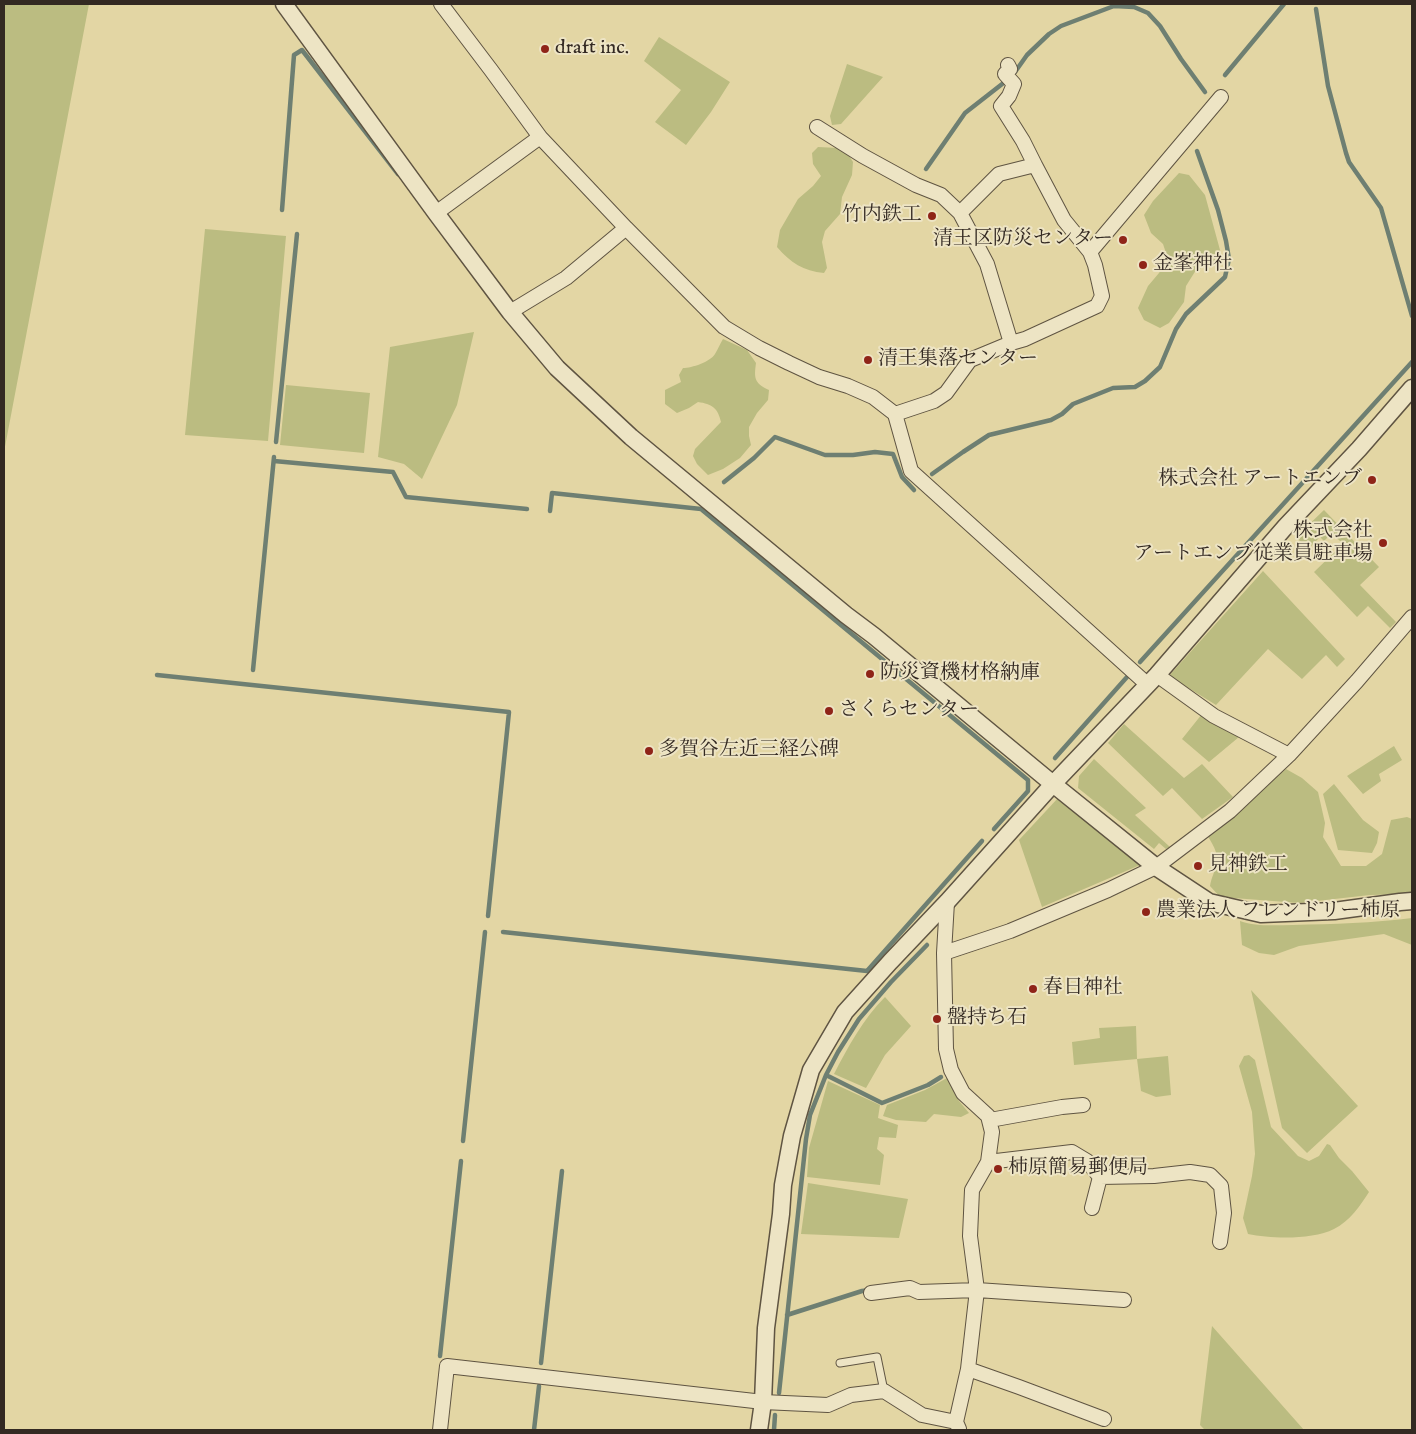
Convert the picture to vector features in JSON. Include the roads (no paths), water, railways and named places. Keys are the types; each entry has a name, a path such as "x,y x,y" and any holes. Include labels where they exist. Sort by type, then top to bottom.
{"street":[{"path":"284,4 510,312 557,368 631,437 1156,867 1209,902 1261,914 1334,911 1412,901"},
{"path":"440,4 540,137 626,228 724,327 789,363 819,377 848,386 873,397 895,414 911,471 1152,680 1214,716 1289,754"},
{"path":"895,414 934,401 946,394 970,360 1097,306 1102,296 1090,252 1064,220 1023,141 1001,106 1009,96 1014,84 1005,74 1010,69 1008,65"},
{"path":"1090,252 1221,97"},
{"path":"817,127 863,156 916,185 941,195 960,213 986,264 1011,343"},
{"path":"436,213 540,137"},
{"path":"960,213 999,174 1035,165"},
{"path":"510,312 566,278 626,228"},
{"path":"759,1430 763,1402 766,1328 782,1214 783,1185 792,1136 811,1070 845,1012 1053,784 1152,680 1286,526 1359,449 1412,388"},
{"path":"944,953 1010,931 1108,890 1156,867 1230,811 1289,754 1357,681 1412,617"},
{"path":"440,1430 448,1366 763,1402 828,1405 851,1396 884,1391 922,1415 958,1426 968,1369 977,1290 970,1236 972,1190 988,1162 992,1132 988,1116 966,1096 951,1070 946,1049 944,953 947,902"},
{"path":"990,1120 1083,1105"},
{"path":"988,1162 1072,1152 1087,1161 1100,1177"},
{"path":"1100,1177 1154,1176 1190,1172 1210,1175 1221,1186 1224,1213 1220,1242"},
{"path":"1092,1208 1100,1177"},
{"path":"871,1293 910,1288 918,1292 977,1290 1124,1300"},
{"path":"968,1369 1104,1419"}],"lane":[{"path":"840,1363 877,1357 884,1391"}],"waterway":[{"path":"1225,75 1284,4"},
{"path":"1015,72 1027,55 1049,34 1061,26 1114,6 1134,7 1148,13 1160,26 1205,92"},
{"path":"1316,9 1328,86 1346,153 1349,162 1381,208 1412,316"},
{"path":"282,210 294,55 302,50 398,174"},
{"path":"926,169 965,113 1006,81"},
{"path":"932,474 989,435 1051,420 1062,414 1073,404 1113,388 1135,387 1145,381 1160,367 1176,329 1186,314 1225,277 1229,259 1218,210 1197,151"},
{"path":"276,442 297,234"},
{"path":"1140,662 1412,362"},
{"path":"724,482 754,458 775,437 825,455 853,455 875,452 893,454 902,477 914,490"},
{"path":"253,670 274,457"},
{"path":"274,461 393,472 406,497 527,509"},
{"path":"550,511 552,493 701,509 1028,780 1028,791 994,829"},
{"path":"157,675 509,712 488,916"},
{"path":"1055,758 1127,677"},
{"path":"503,932 867,971 982,841"},
{"path":"463,1141 485,932"},
{"path":"779,1393 810,1115 826,1075 859,1019 927,945"},
{"path":"826,1075 882,1103 928,1085 941,1077"},
{"path":"440,1356 461,1161"},
{"path":"541,1363 562,1171"},
{"path":"787,1315 870,1290"},
{"path":"534,1430 539,1386"},
{"path":"774,1430 775,1415"}],"place":[{"name":"draft inc.","path":"545,49"},
{"name":"竹内鉄工","path":"932,216"},
{"name":"清王区防災センター","path":"1123,240"},
{"name":"金峯神社","path":"1143,265"},
{"name":"清王集落センター","path":"868,360"},
{"name":"株式会社 アートエンブ","path":"1372,480"},
{"name":"株式会社 アートエンブ従業員駐車場","path":"1383,543"},
{"name":"防災資機材格納庫","path":"870,674"},
{"name":"さくらセンター","path":"829,711"},
{"name":"多賀谷左近三経公碑","path":"649,751"},
{"name":"見神鉄工","path":"1198,866"},
{"name":"農業法人 フレンドリー柿原","path":"1146,912"},
{"name":"春日神社","path":"1033,989"},
{"name":"盤持ち石","path":"937,1019"},
{"name":"柿原簡易郵便局","path":"998,1169"}]}
